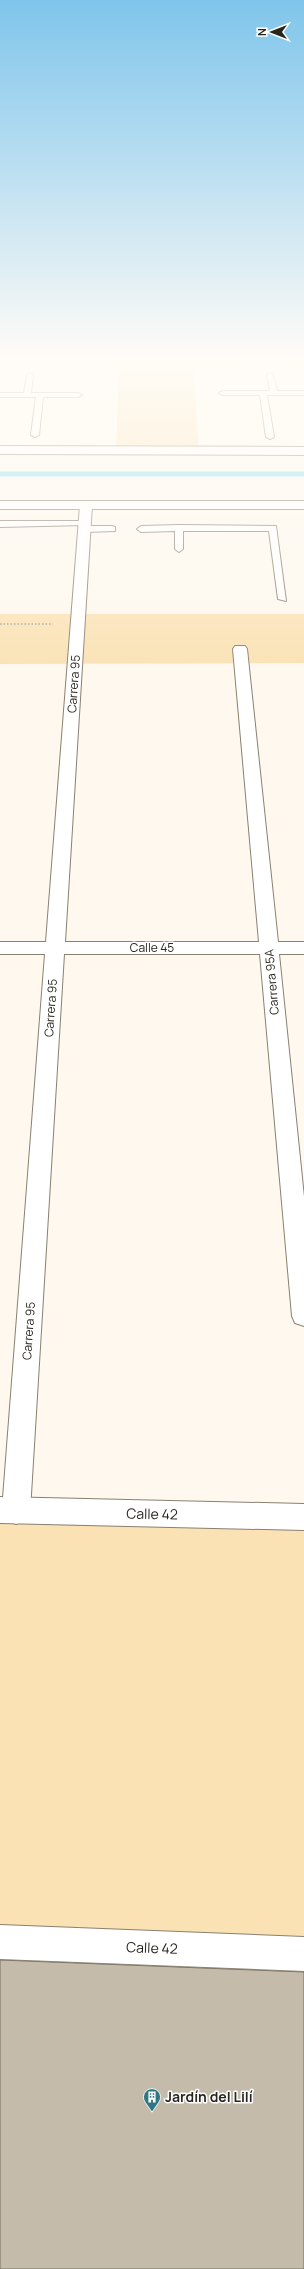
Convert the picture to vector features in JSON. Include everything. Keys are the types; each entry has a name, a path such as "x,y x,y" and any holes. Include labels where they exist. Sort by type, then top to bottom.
{"street":[{"path":"0,504 85,519 304,505"},
{"name":"Carrera 95","path":"8,1510 56,948 85,519"},
{"name":"Carrera 95A","path":"240,649 304,1316"},
{"name":"Calle 45","path":"0,948 304,948"},
{"name":"Calle 42","path":"8,1510 304,1517"},
{"name":"Calle 42","path":"0,1942 304,1954"}],"lane":[{"path":"0,524 85,519 112,529"},
{"path":"179,528 179,549"},
{"path":"141,529 273,528 283,599"}],"path":[{"path":"0,624 78,624"}],"shaded area":[{"path":"0,614 304,614 304,663 0,664"},
{"path":"0,1510 304,1517 304,1954 0,1942"}],"building":[{"name":"Jardín del Lilí","path":"0,1960 304,1972 304,2269 0,2269"}],"waterway":[{"path":"0,474 304,474"}],"place":[{"name":"Jardín del Lilí","path":"152,2112"}]}
